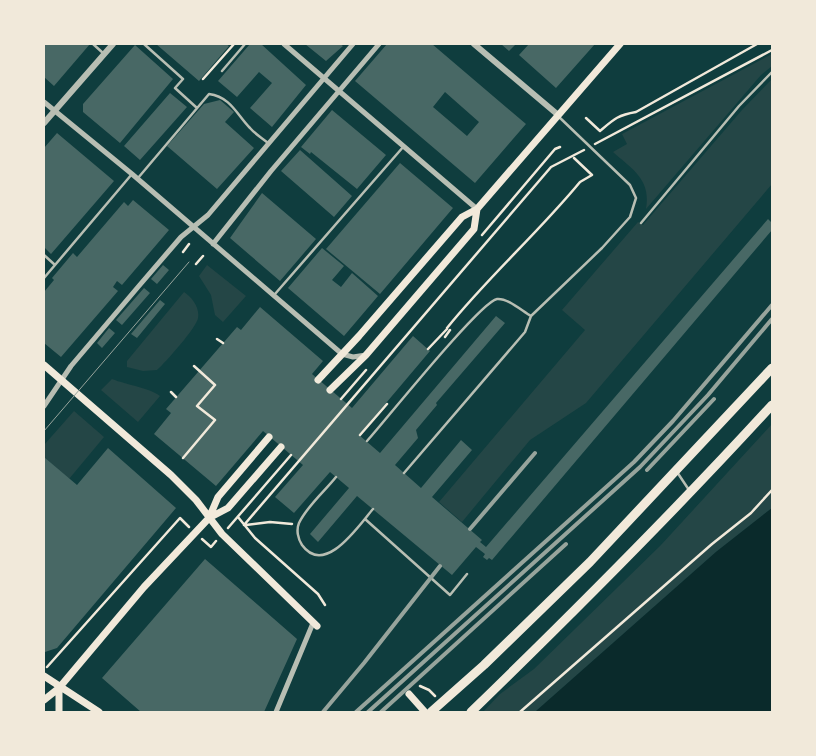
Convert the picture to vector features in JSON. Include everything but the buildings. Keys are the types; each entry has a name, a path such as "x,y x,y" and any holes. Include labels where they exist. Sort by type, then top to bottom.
{"highway":[{"path":"431,712 484,665 590,562 772,368"},
{"path":"471,712 692,494 772,405"}],"main road":[{"path":"318,380 462,217 477,209 557,114 620,44"},
{"path":"330,390 366,355 474,229 477,209"},
{"path":"44,365 171,475 196,500 222,534 315,625"},
{"path":"210,518 218,497 269,436"},
{"path":"44,700 60,688 120,614 210,518 228,508 281,447"},
{"path":"44,676 99,712"},
{"path":"59,712 60,688"},
{"path":"409,694 425,712"}],"street":[{"path":"44,123 113,44"},
{"path":"284,44 477,209"},
{"path":"44,406 71,366 138,287 181,237 208,215 353,44"},
{"path":"213,244 271,171 379,44"},
{"path":"474,44 557,114"},
{"path":"44,102 138,179 342,354 353,357 366,355"},
{"path":"276,712 315,625"}],"lane":[{"path":"93,44 104,54"},
{"path":"144,44 183,79 176,88 197,108"},
{"path":"222,71 245,44"},
{"path":"641,223 740,106 772,72"},
{"path":"138,179 209,94 217,95 240,112 249,127 269,144"},
{"path":"404,473 525,332 531,316 602,248 630,217 636,203 630,185 557,114"},
{"path":"274,296 404,146"},
{"path":"44,278 132,174"},
{"path":"44,255 55,265"},
{"path":"367,441 487,304 496,299 505,300 531,316"},
{"path":"676,471 692,494"},
{"path":"336,477 299,524 299,539 303,546 314,555 332,553 341,546 373,509"},
{"path":"365,519 450,595 467,574"}],"path":[{"path":"203,79 234,44"},
{"path":"586,118 600,132 623,113 636,112 757,44"},
{"path":"621,131 772,50"},
{"path":"428,349 448,329 469,300 506,264 580,182 592,175 574,158"},
{"path":"244,525 551,167 565,160"},
{"path":"183,252 189,244"},
{"path":"196,264 203,256"},
{"path":"216,339 223,343"},
{"path":"183,458 214,420 197,406 215,385 194,366"},
{"path":"171,392 176,397"},
{"path":"291,455 238,517 255,538 318,594 325,605"},
{"path":"520,712 712,544 751,513 772,490"},
{"path":"44,670 180,518"},
{"path":"244,525 270,522 299,524"}],"shaded area":[{"path":"772,54 772,66 761,75 646,209 646,190 639,176 613,152 627,144 622,134"},
{"path":"772,79 772,184 586,403 530,440 462,522 439,502 585,330 562,310 638,222 643,225 742,110"},
{"path":"207,265 246,296 223,322 215,315 211,295 199,276"},
{"path":"184,292 195,303 198,310 196,323 187,337 157,370 143,371 127,367 127,361"},
{"path":"112,379 160,396 138,422 101,390"},
{"path":"74,411 104,437 69,479 44,457 44,445"},
{"path":"772,424 772,508 716,552 535,712 483,712 500,694 534,669 661,545"},
{"path":"772,508 772,712 535,712 716,552"}],"tram line":[{"path":"44,431 189,262"}],"railway":[{"path":"356,712 634,462 673,421 772,305"},
{"path":"368,712 640,467 708,395 772,319"},
{"path":"647,470 714,399"},
{"path":"470,529 535,453"},
{"path":"381,712 566,544"},
{"path":"323,712 440,566"}]}
